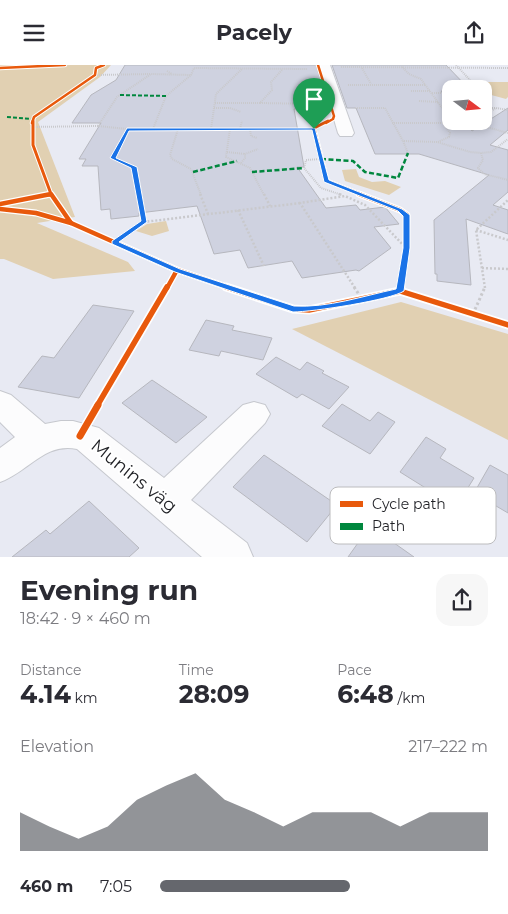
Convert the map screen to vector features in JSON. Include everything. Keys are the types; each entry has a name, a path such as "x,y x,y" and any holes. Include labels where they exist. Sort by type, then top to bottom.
{"street":[{"path":"325,67 346,133"},
{"path":"0,403 39,439"},
{"path":"166,501 254,414"},
{"name":"Munins väg","path":"0,467 39,439 58,433 87,438 166,501 229,555"}],"path":[{"path":"456,65 470,79"},
{"path":"153,129 166,96 191,75 194,68 282,69 392,66 508,69"},
{"path":"362,67 372,85"},
{"path":"402,67 409,74 421,79 442,108"},
{"path":"211,129 214,103 218,90 242,68"},
{"path":"260,103 272,90 271,82 282,69"},
{"path":"89,79 96,71 191,75"},
{"path":"167,71 172,74"},
{"path":"98,126 117,97 151,74"},
{"path":"214,103 321,104 315,85 425,85"},
{"path":"411,91 442,93"},
{"path":"419,101 438,101"},
{"path":"230,108 231,103"},
{"path":"492,107 508,110"},
{"path":"492,110 496,107"},
{"path":"214,109 230,108 241,112"},
{"path":"338,108 385,108 408,153"},
{"path":"33,119 31,130 98,126 127,129 315,127 316,137"},
{"path":"240,129 242,121"},
{"path":"392,123 442,123"},
{"path":"492,128 508,133"},
{"path":"127,129 113,158 134,167 144,222"},
{"path":"178,129 170,155 172,159 191,169 208,214"},
{"path":"230,129 226,157 250,168 270,206"},
{"path":"250,129 251,136 257,138"},
{"path":"437,142 449,137 450,133 448,130"},
{"path":"403,141 437,142 470,152 481,153 491,152 508,139"},
{"path":"227,152 245,154 258,149"},
{"path":"481,153 484,160 478,168 484,174 508,180"},
{"path":"240,163 245,154"},
{"path":"323,167 321,156 306,160 304,168 321,187 365,205 406,248"},
{"path":"331,184 364,197"},
{"path":"114,243 144,222 345,196"},
{"path":"476,230 508,200"},
{"path":"300,203 362,299"},
{"path":"238,210 264,266"},
{"path":"476,230 508,240"},
{"path":"473,314 485,288 476,230"},
{"path":"107,240 122,246"},
{"path":"405,257 407,240"},
{"path":"482,268 508,269"},
{"path":"354,301 372,297"},
{"path":"464,311 480,316"}],"shaded area":[{"path":"0,65 111,65 100,77 38,122 75,217 37,223 128,262 135,271 53,279 0,259"},
{"path":"492,82 508,82 508,97 506,99 492,95"},
{"path":"356,169 359,177 372,182 385,181 401,187 389,195 345,181 342,170"},
{"path":"166,221 169,231 152,236 136,231 147,224"},
{"path":"401,302 508,334 508,440 292,329"}],"building":[{"path":"125,65 316,65 329,108 294,109 304,167 297,167 326,208 356,205 360,210 385,207 399,224 374,227 391,248 359,271 302,278 292,261 248,268 240,250 214,254 197,206 139,213 139,216 111,219 110,209 101,210 98,166 82,166 86,159 79,159 101,123 72,123 91,95 116,80"},
{"path":"332,65 446,65 460,80 442,80 442,130 492,130 492,118 508,108 508,130 490,145 508,150 508,192 493,205 508,210 508,234 466,219 471,285 437,281 437,274 435,274 434,220 489,175 419,154 375,154 356,108 347,108"},
{"path":"93,305 134,311 79,398 18,387 42,356 54,358"},
{"path":"206,320 234,326 232,330 272,338 263,360 221,351 219,356 189,350"},
{"path":"276,357 300,370 307,362 324,371 322,373 349,387 329,409 302,394 297,398 256,374"},
{"path":"152,380 207,417 176,443 122,403"},
{"path":"342,404 370,421 378,412 395,422 370,454 322,426"},
{"path":"426,437 446,449 440,458 474,478 468,487 424,487 400,472"},
{"path":"264,455 330,500 330,514 307,542 233,487"},
{"path":"490,465 508,475 508,513 496,506 496,487 477,487"},
{"path":"89,501 139,548 129,557 12,557 46,530 50,534"},
{"path":"357,544 396,544 414,557 348,557"}],"marked path":[{"path":"120,95 166,96"},
{"path":"7,117 33,119"},
{"path":"321,159 353,161 365,172 398,178 408,153"},
{"path":"193,172 237,161"},
{"path":"252,172 304,168"}],"cycle path":[{"path":"0,68 65,65"},
{"path":"51,194 39,167 33,145 31,135 34,117 95,75 96,68 104,65"},
{"path":"318,65 334,116 333,119 314,128 327,181 400,210 407,215 406,248 400,291"},
{"path":"0,204 51,194 71,223 177,270 293,309 309,310 400,291 508,325"},
{"path":"0,209 36,213 71,223"},
{"path":"80,436 177,270"}],"route":[{"path":"127,129 314,129 326,181 355,194 400,210 407,215 406,248 400,291 329,306 293,309 177,270 114,243 144,222 134,167 113,158 127,129"}]}
